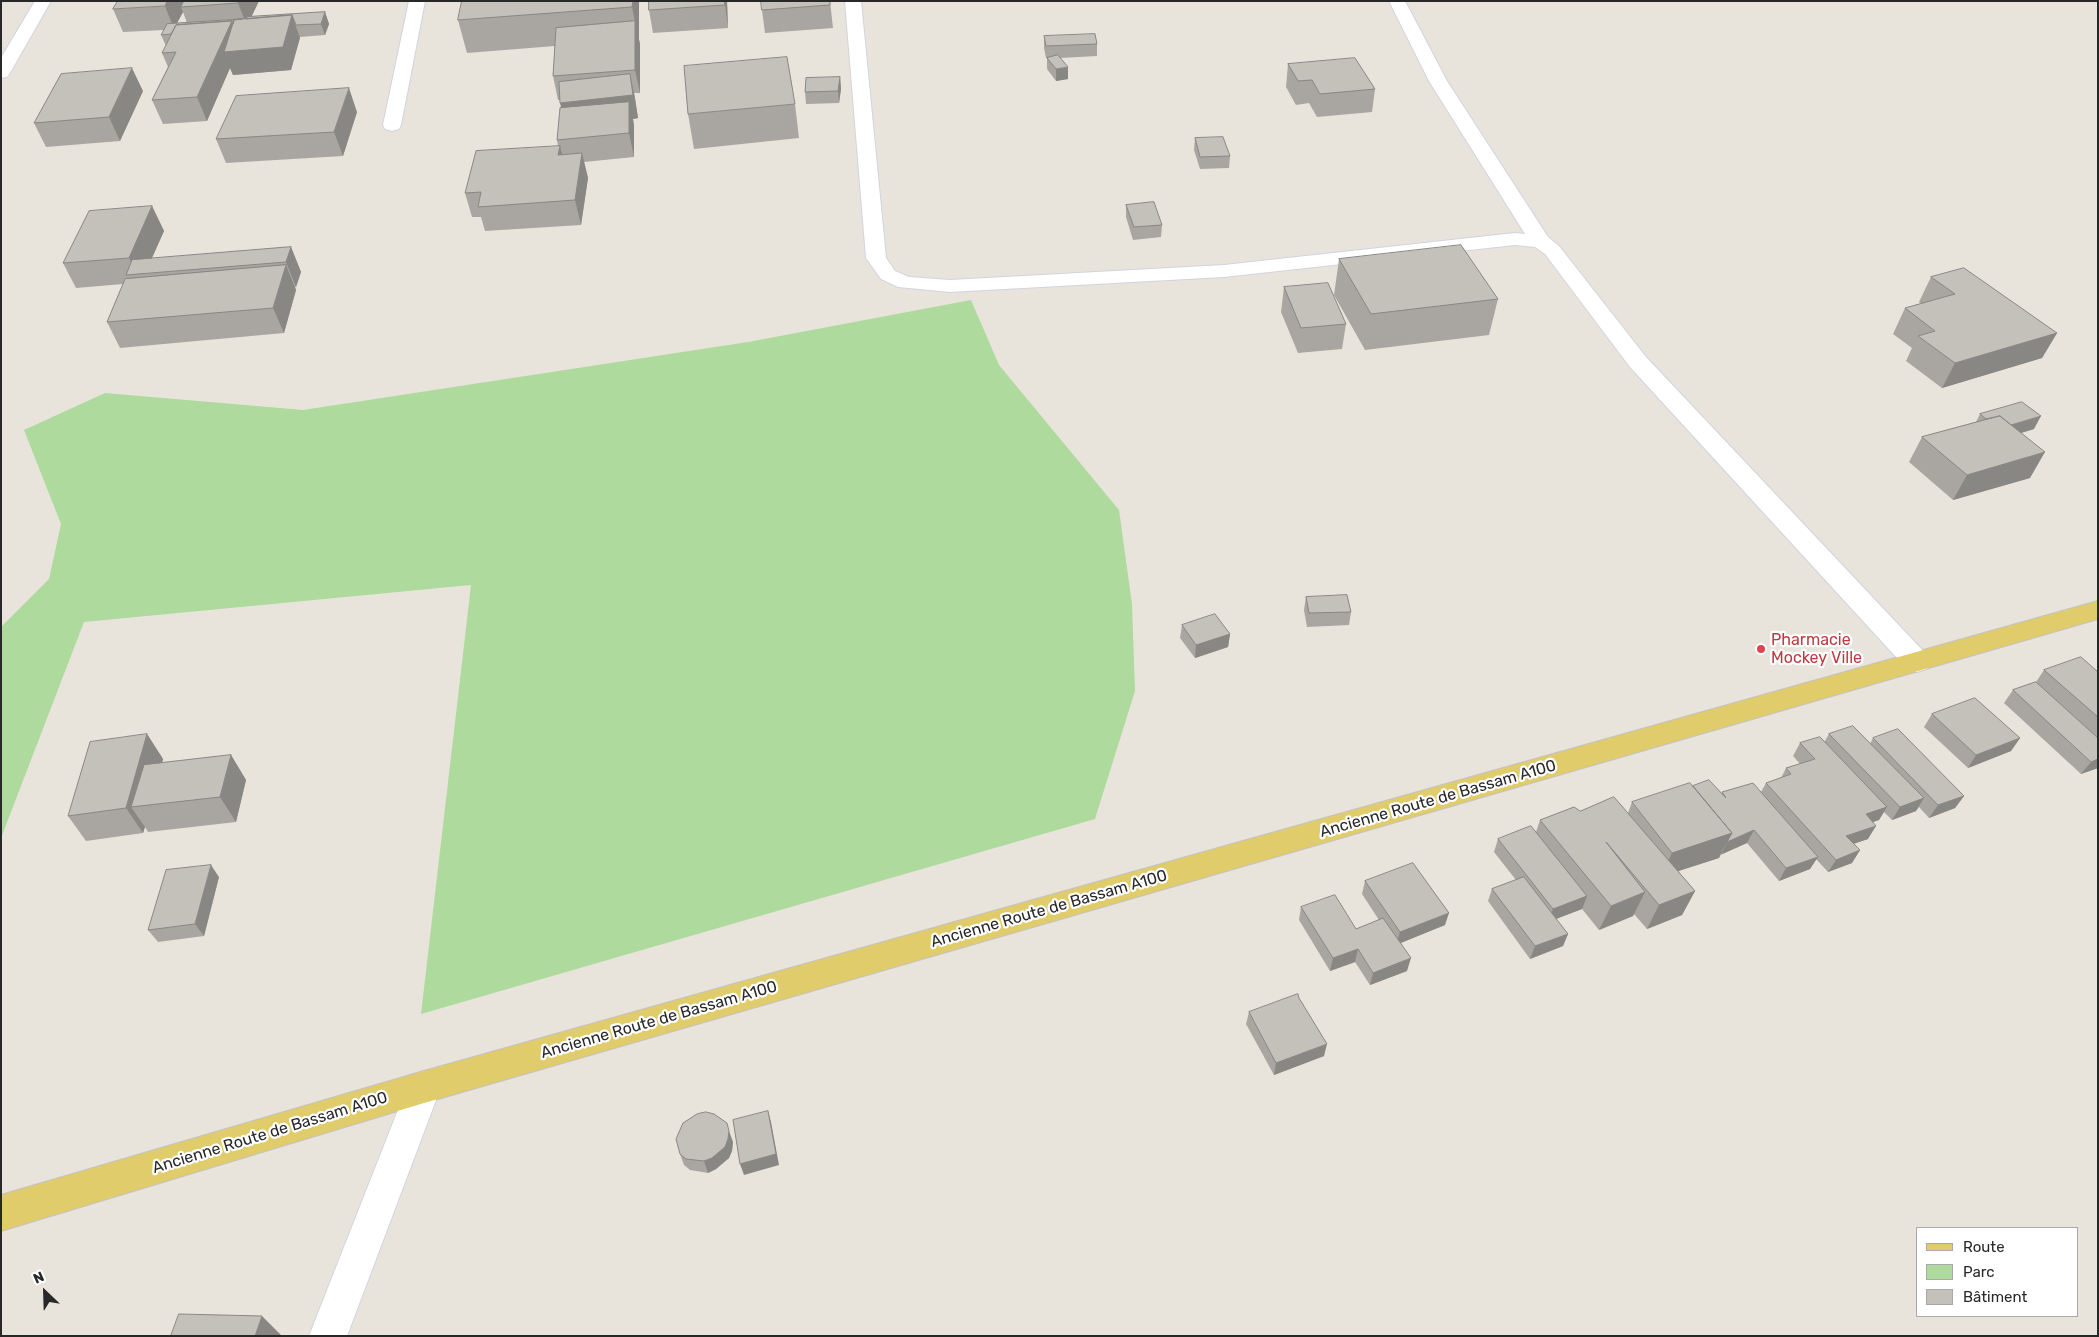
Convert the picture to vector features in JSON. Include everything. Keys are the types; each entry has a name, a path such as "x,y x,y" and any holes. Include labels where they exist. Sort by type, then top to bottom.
{"main road":[{"name":"Ancienne Route de Bassam A100","path":"1,1213 424,1087 2098,610"}],"street":[{"path":"1,73 43,1"},
{"path":"392,125 417,1"},
{"path":"853,1 876,258 888,275 906,283 950,286 1224,271 1515,239 1540,241"},
{"path":"1397,1 1438,80 1540,241 1552,250 1638,362 1917,662"},
{"path":"328,1336 424,1087"}],"green space":[{"path":"971,300 999,365 1119,510 1132,604 1135,691 1095,819 421,1014 471,585 84,622 1,838 1,627 49,579 61,524 24,430 105,393 303,410 748,342"}],"building":[{"path":"118,1 167,1 165,6 113,9"},
{"path":"184,1 239,1 238,3 181,7"},
{"path":"462,1 633,1 632,7 458,20"},
{"path":"649,1 724,1 725,5 649,10"},
{"path":"761,1 830,1 830,5 762,10"},
{"path":"325,12 321,24 296,25 292,15 246,19 247,17"},
{"path":"292,15 283,47 224,52 234,20"},
{"path":"242,19 234,20 233,24 232,21 176,25 171,34 161,35 167,24"},
{"path":"232,21 197,97 152,100 176,52 162,53 176,25"},
{"path":"635,21 635,70 553,76 556,28"},
{"path":"1095,34 1097,44 1046,46 1044,36"},
{"path":"1058,55 1068,67 1056,69 1047,58"},
{"path":"787,57 795,104 688,114 684,66"},
{"path":"1355,58 1375,89 1320,94 1312,80 1298,81 1288,64"},
{"path":"132,68 109,117 34,123 61,74"},
{"path":"630,74 633,95 560,103 559,82"},
{"path":"840,77 838,91 805,92 806,78"},
{"path":"349,88 334,132 216,139 236,96"},
{"path":"629,102 629,133 557,140 560,108"},
{"path":"1223,137 1230,156 1200,157 1195,138"},
{"path":"560,146 558,155 582,153 575,200 478,207 481,192 465,193 476,151"},
{"path":"1154,202 1162,225 1134,227 1126,205"},
{"path":"152,206 129,258 63,263 89,211"},
{"path":"1461,245 1498,299 1371,314 1339,259"},
{"path":"291,247 286,262 126,275 132,260"},
{"path":"286,265 273,308 107,322 125,279"},
{"path":"1964,268 2057,333 1955,363 1918,336 1935,331 1905,308 1955,294 1931,277"},
{"path":"1328,283 1346,324 1301,328 1284,287"},
{"path":"2022,402 2041,416 2011,425 2000,416 1986,419 1980,414"},
{"path":"2000,416 2045,452 1967,475 1922,437"},
{"path":"1347,595 1351,612 1309,613 1306,597"},
{"path":"1215,614 1230,634 1196,645 1182,625"},
{"path":"2081,657 2098,672 2098,717 2044,670"},
{"path":"2036,682 2098,738 2098,759 2091,762 2013,690"},
{"path":"1975,698 2020,738 1976,755 1932,714"},
{"path":"1853,726 1924,798 1900,807 1829,734"},
{"path":"1898,729 1964,796 1938,805 1873,738"},
{"path":"147,734 126,808 68,816 90,742"},
{"path":"1820,737 1887,807 1866,814 1876,826 1846,836 1860,850 1836,860 1766,783 1791,774 1786,768 1815,759 1800,743"},
{"path":"231,755 220,797 131,807 144,765"},
{"path":"1709,780 1726,798 1722,792 1753,783 1818,857 1786,868 1754,830 1727,842 1732,833 1693,786"},
{"path":"1690,783 1732,833 1672,853 1632,802"},
{"path":"1614,797 1695,891 1659,905 1606,842 1645,892 1611,906 1540,820 1574,807 1580,811"},
{"path":"1531,826 1587,896 1553,909 1498,839"},
{"path":"1413,863 1449,913 1400,932 1365,881"},
{"path":"211,865 195,924 148,930 166,870"},
{"path":"1524,877 1568,934 1535,946 1492,889"},
{"path":"1335,895 1356,929 1383,918 1411,958 1373,973 1358,949 1333,958 1301,907"},
{"path":"1298,994 1327,1044 1276,1063 1249,1012"},
{"path":"768,1111 776,1154 740,1164 733,1120"},
{"path":"706,1112 714,1114 727,1123 729,1131 725,1147 712,1158 704,1161 686,1159 680,1154 676,1139 683,1123 697,1114"},
{"path":"179,1314 262,1316 255,1336 171,1336"}],"place":[{"name":"Pharmacie Mockey Ville","path":"1761,649"}]}
